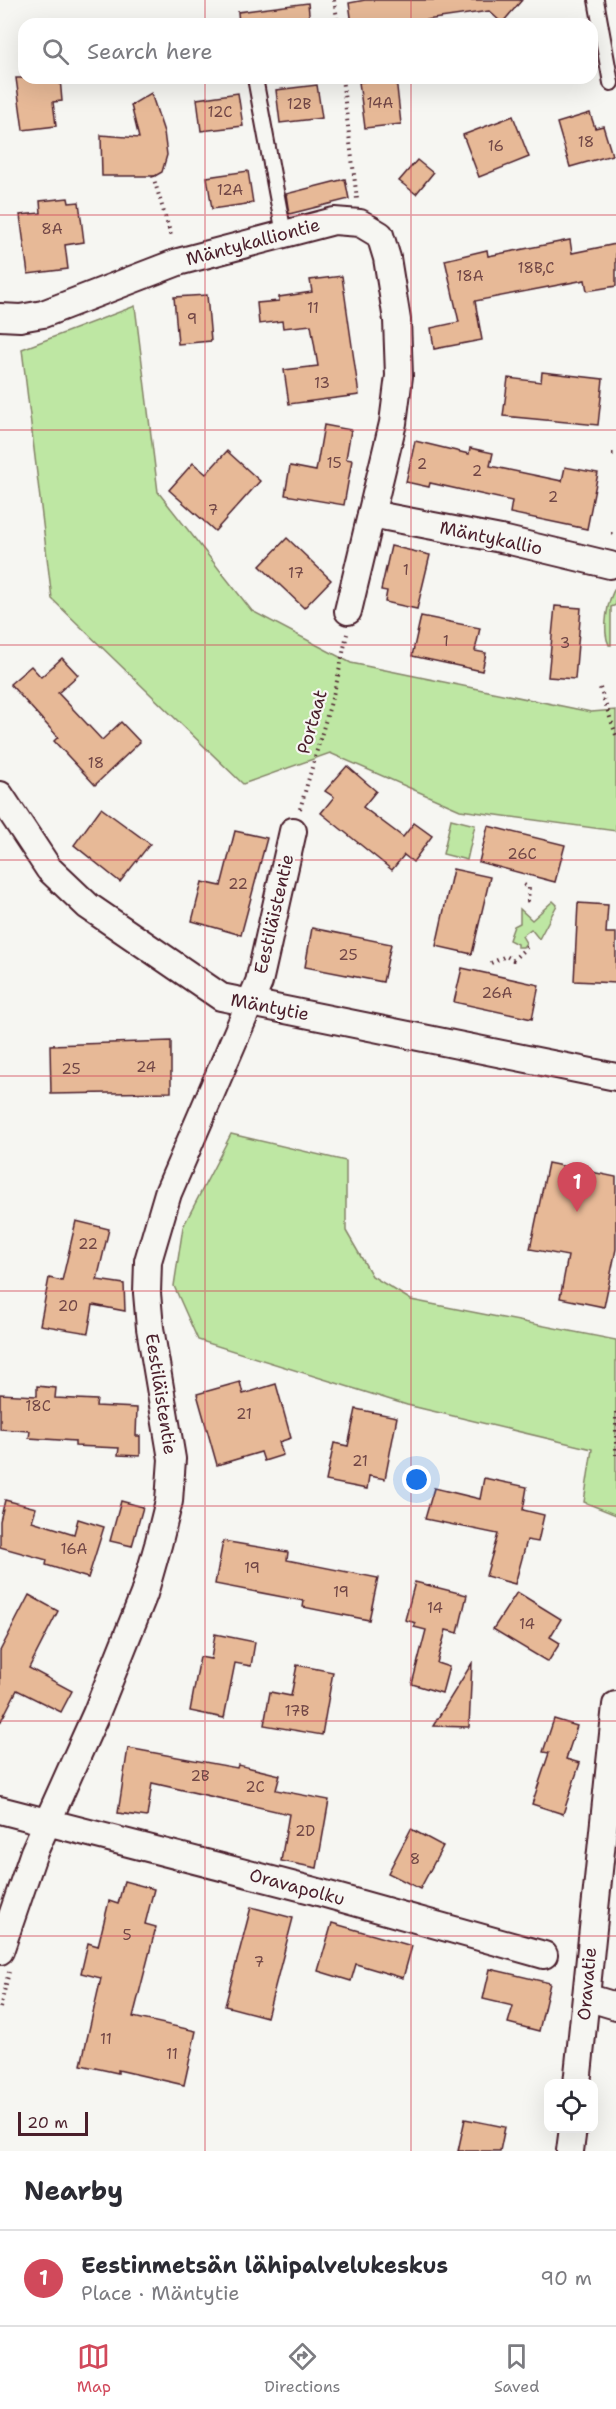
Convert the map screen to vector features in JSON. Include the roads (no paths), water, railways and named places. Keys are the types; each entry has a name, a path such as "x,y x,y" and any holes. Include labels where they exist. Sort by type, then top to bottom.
{"street":[{"name":"Mäntykalliontie","path":"0,317 20,318 43,314 178,262 334,220 360,223 373,230 383,242 397,320 399,351 399,376 393,423 371,514"},
{"name":"Mäntykallio","path":"371,514 506,540 610,565"},
{"path":"348,620 371,514"},
{"name":"Mäntytie","path":"0,795 49,869 88,906 222,997 251,1005 288,1010 616,1077"},
{"name":"Eestiläistentie","path":"0,1951 34,1852 49,1822 144,1594 161,1534 169,1501 172,1459 150,1328 147,1293 148,1261 168,1193 251,1005 268,950 279,885 293,831"},
{"name":"Oravatie","path":"578,2079 616,1705"},
{"name":"Oravapolku","path":"0,1810 310,1890 544,1955"},
{"path":"586,1997 616,2006"},
{"path":"570,2151 572,2133"}],"lane":[{"path":"596,0 611,83"},
{"path":"256,84 284,234"}],"place":[{"name":"Eestinmetsän lähipalvelukeskus","path":"577,1212"}]}
